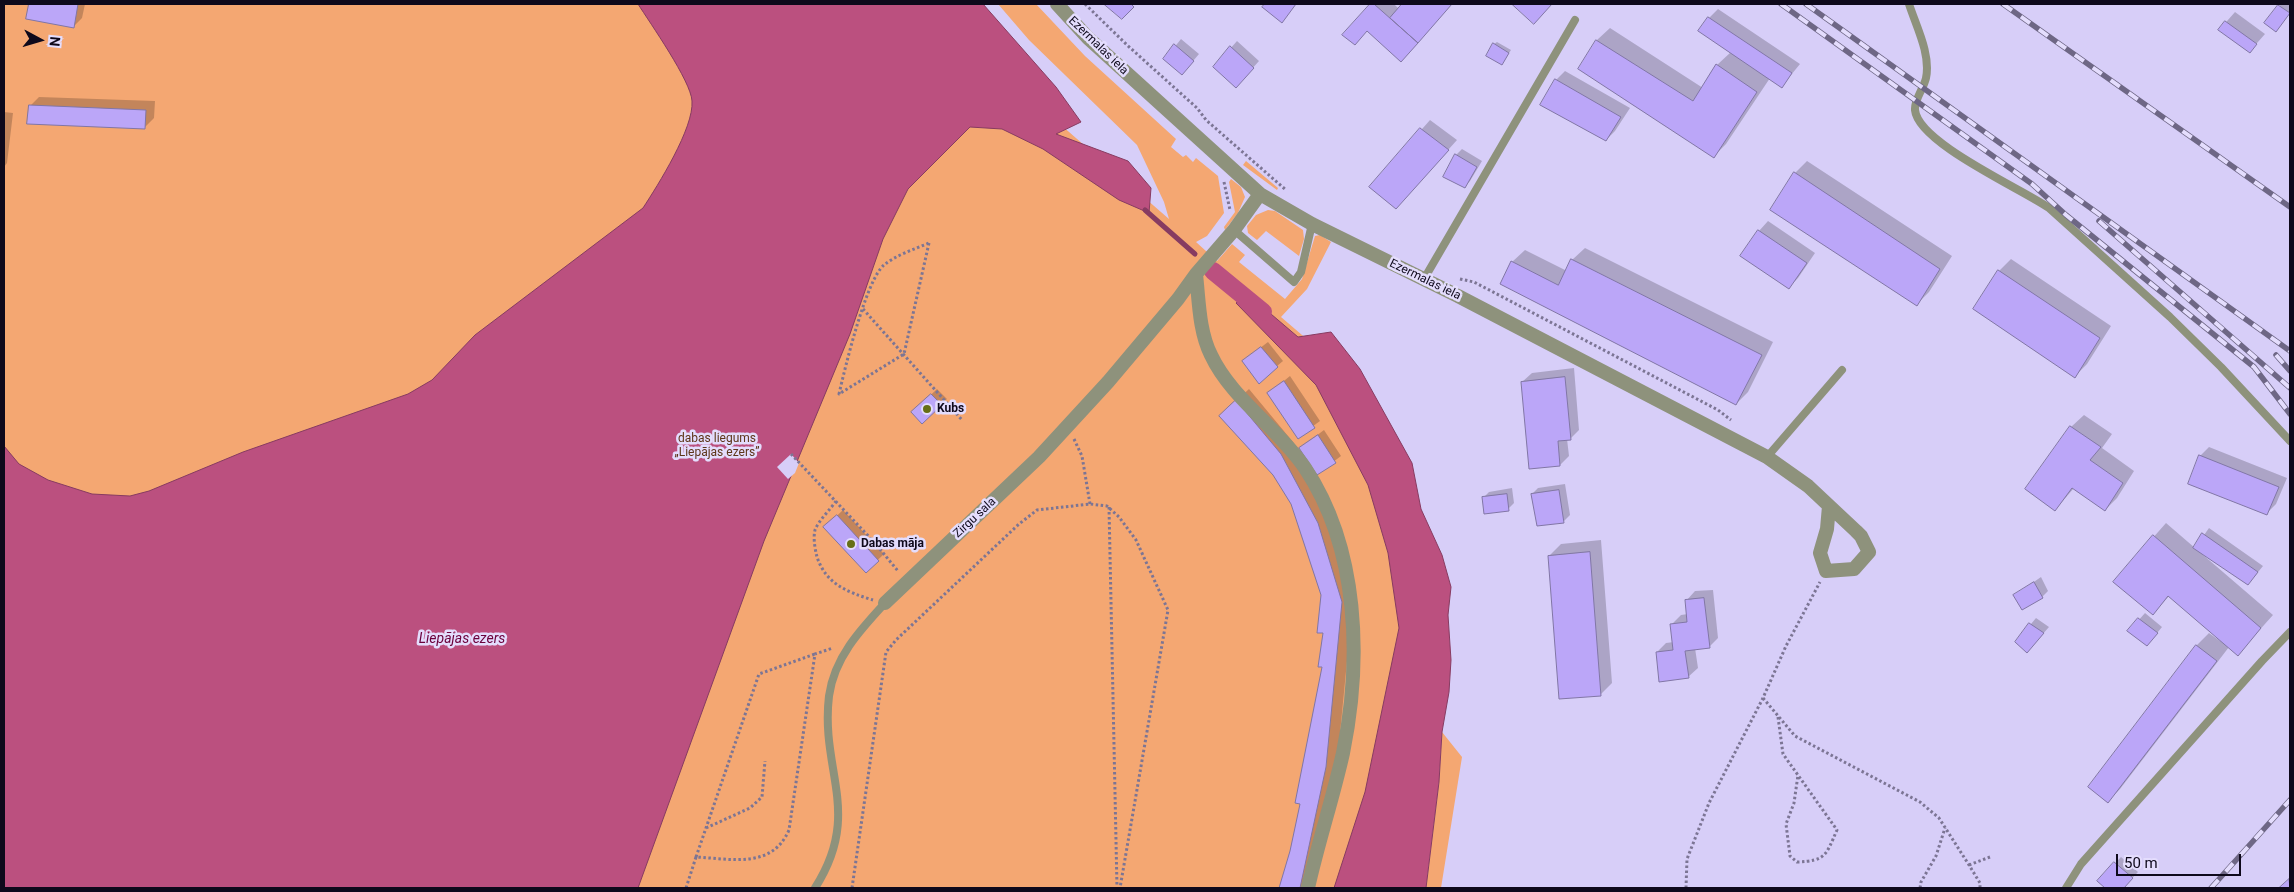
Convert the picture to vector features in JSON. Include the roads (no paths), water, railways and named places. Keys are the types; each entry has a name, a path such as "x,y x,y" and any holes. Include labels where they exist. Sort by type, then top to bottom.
{"street":[{"name":"Ezermalas iela","path":"1057,4 1088,38 1260,194 1312,224 1660,400 1767,458 1808,486 1861,536 1869,552 1854,569 1826,571 1820,553 1829,506"},
{"name":"Zirgu sala","path":"885,603 1039,457 1115,375 1234,230 1260,194"},
{"path":"1196,274 1201,322 1210,354 1222,375 1304,467 1326,505 1341,550 1349,583 1353,617 1351,694 1343,752 1308,888"}],"lane":[{"path":"1909,4 1927,62 1926,76 1915,112 1922,125 1949,148 1980,169 2049,208 2177,323 2221,366 2290,441"},
{"path":"1424,279 1575,20"},
{"path":"1234,230 1294,282 1301,272 1312,224"},
{"path":"1767,458 1842,370"},
{"name":"Zirgu sala","path":"815,888 824,874 834,849 839,824 839,798 830,730 829,696 836,671 850,642 885,603"},
{"path":"2066,888 2082,864 2290,632"}],"water":[{"name":"Liepājas ezers","path":"638,4 983,4 1056,87 1081,122 1056,134 1128,161 1151,188 1149,213 1119,200 1043,149 1002,129 970,127 908,189 883,239 850,334 764,541 638,888 4,888 4,446 19,464 48,480 92,494 130,496 149,491 243,452 408,394 432,380 475,335 643,208 666,171 687,126 692,101 690,92 678,67"},
{"path":"1251,297 1298,337 1331,332 1360,369 1412,463 1421,509 1442,555 1451,587 1448,615 1451,660 1426,888 1334,888 1365,792 1399,628 1388,553 1368,485 1316,385 1236,303 1241,299"}],"waterway":[{"path":"1145,210 1195,254"},
{"path":"1213,271 1263,312"}],"railway":[{"path":"1781,4 2032,184 2066,215 2254,367 2290,414"},
{"path":"1806,4 2290,351"},
{"path":"2003,4 2290,207"},
{"path":"2099,221 2290,388"},
{"path":"2276,355 2290,371"},
{"path":"2211,888 2290,800"}],"place":[{"name":"Kubs","path":"927,409"},
{"name":"Dabas māja","path":"851,544"}],"park label":[{"name":"dabas liegums „Liepājas ezers”","path":"717,446"}]}
